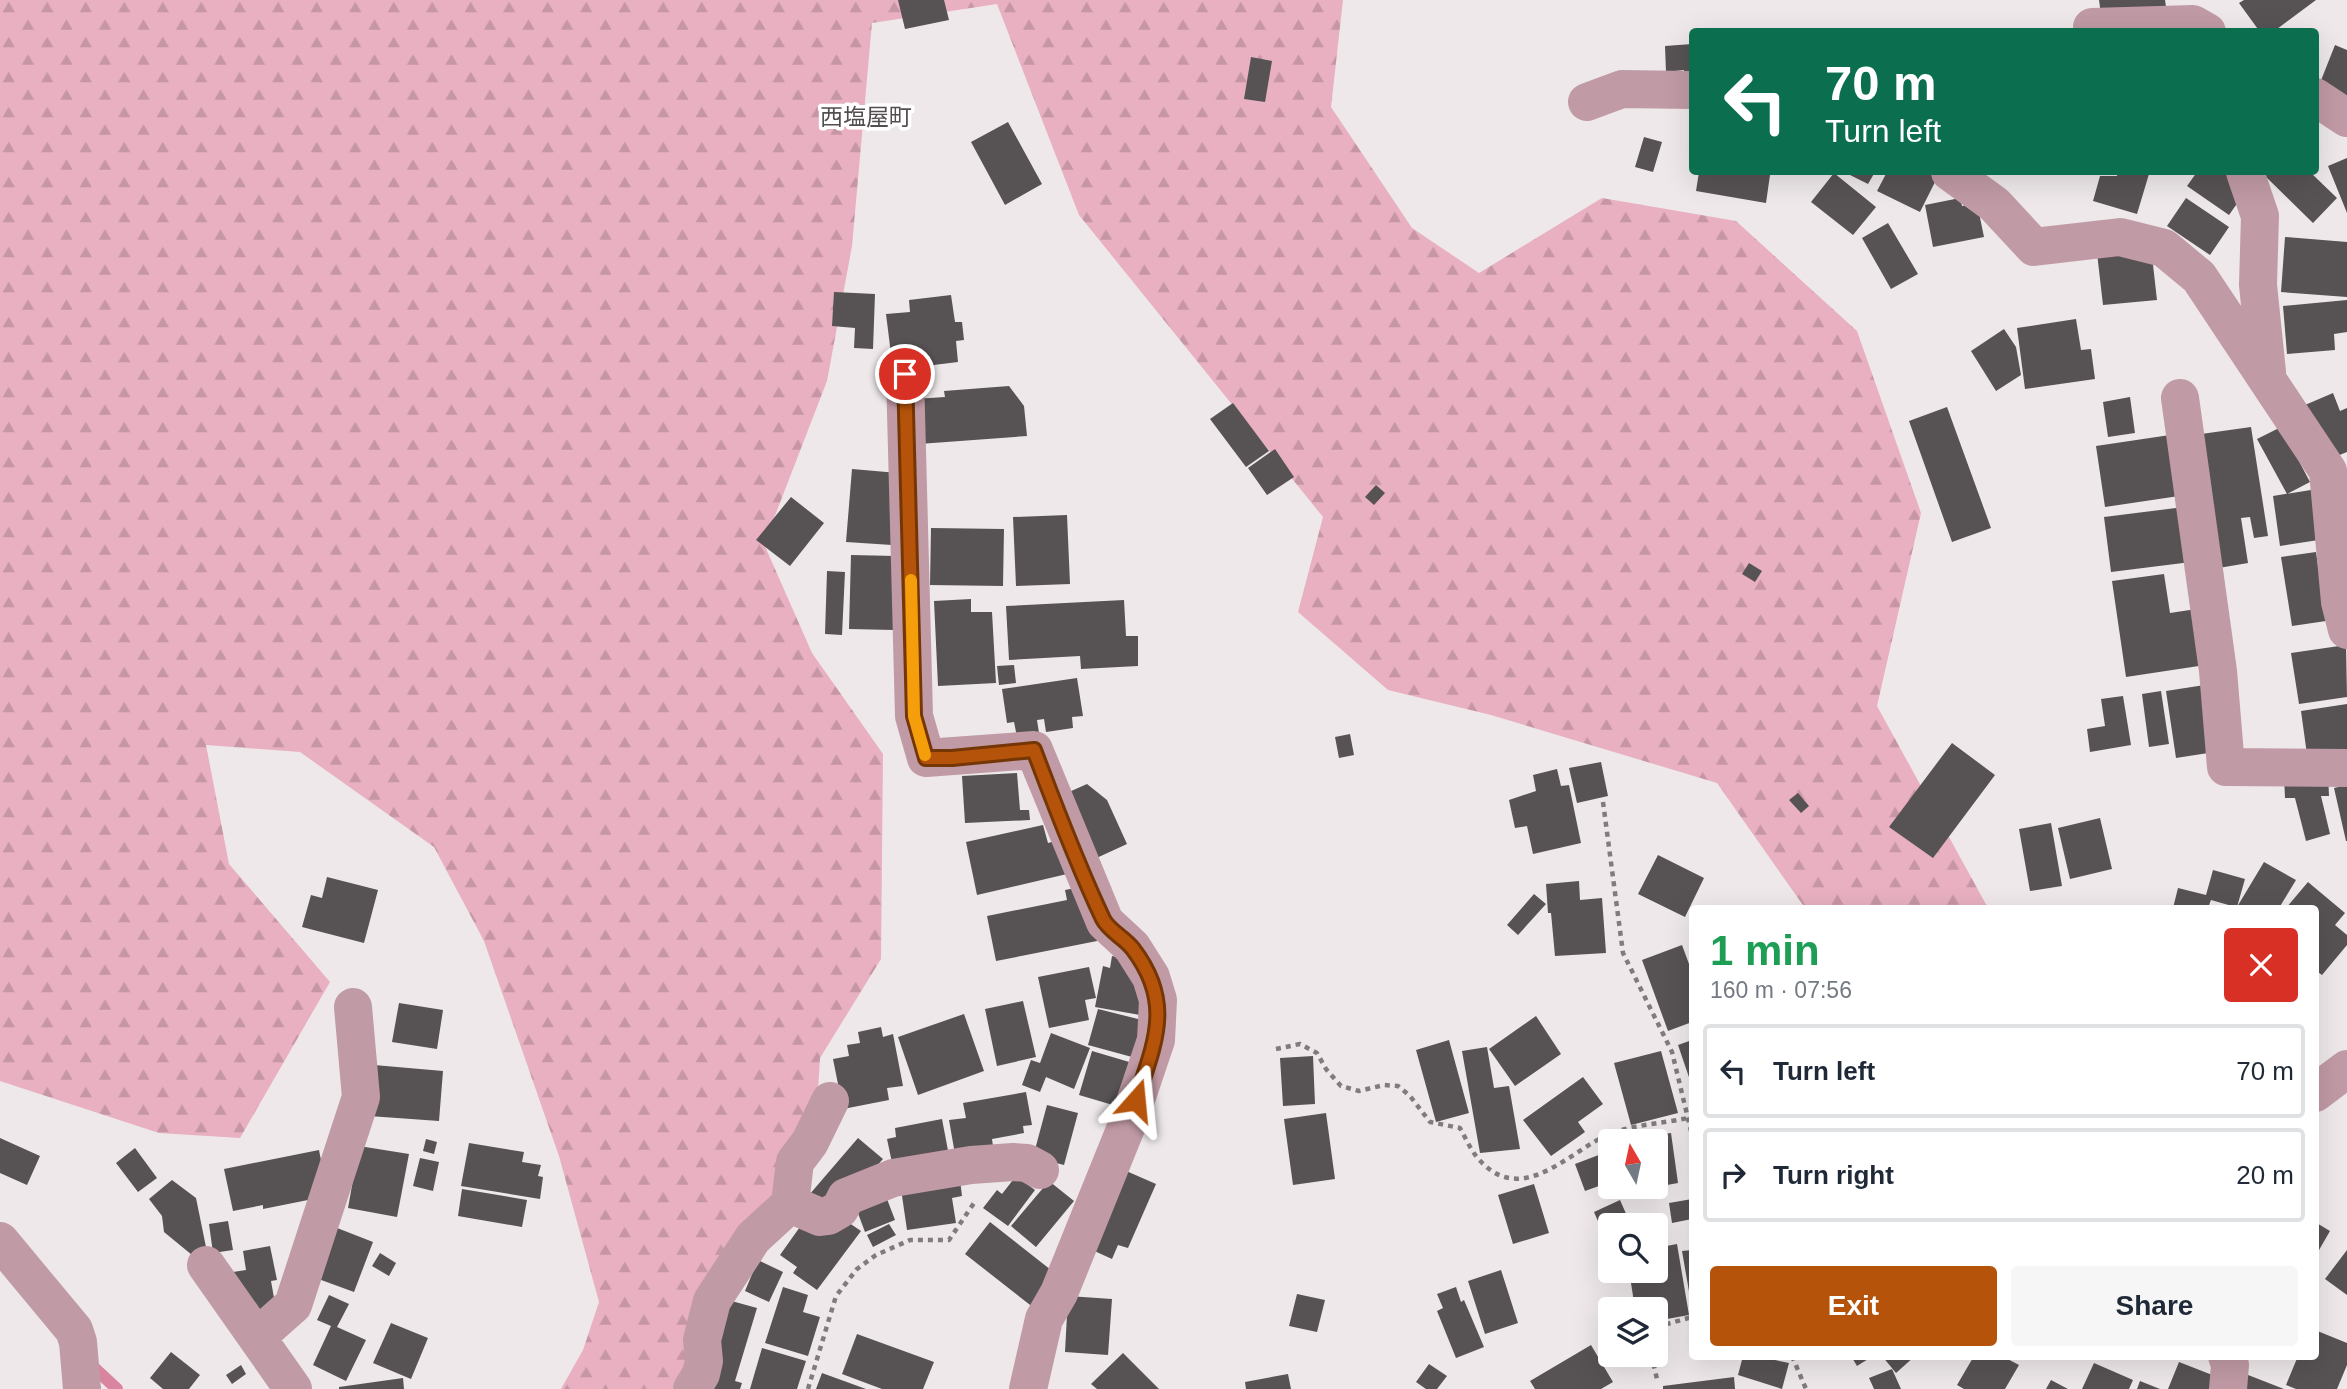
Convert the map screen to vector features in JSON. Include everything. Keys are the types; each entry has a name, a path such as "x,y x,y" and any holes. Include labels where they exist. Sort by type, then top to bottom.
{"street":[{"path":"2092,27 2146,28"},
{"path":"1587,103 1622,89 1689,90"},
{"path":"2319,100 2347,118"},
{"path":"1954,175 1994,204 2034,247 2120,237 2164,248 2199,277 2328,471 2340,602 2347,630"},
{"path":"2246,175 2260,216 2258,285 2267,377"},
{"path":"905,374 914,716 926,758 1034,750 1105,922 1132,947 1151,977 1158,1000 1156,1040 1129,1120 1059,1293 1044,1319 1027,1389"},
{"path":"2180,398 2218,671 2226,767 2347,768"},
{"path":"258,1336 293,1305 361,1097 353,1007"},
{"path":"2319,1090 2347,1069"},
{"path":"692,1389 701,1374 704,1361 702,1340 712,1301 752,1238 790,1204 795,1162 810,1142 830,1101"},
{"path":"790,1204 820,1217 828,1216 840,1209 846,1197 893,1178 971,1165 1013,1162 1027,1163 1040,1170"},
{"path":"0,1241 74,1330 80,1368"},
{"path":"206,1265 293,1389"},
{"path":"2228,1360 2228,1389"}],"path":[{"path":"1603,802 1623,953 1672,1052 1689,1122"},
{"path":"1276,1049 1300,1044 1317,1053 1326,1069 1341,1086 1359,1091 1384,1085 1398,1086 1410,1096 1430,1122 1460,1128 1476,1156 1495,1172 1513,1179 1547,1172 1600,1138 1688,1118"},
{"path":"808,1389 836,1296 857,1269 876,1255 910,1240 948,1240 976,1200"},
{"path":"1668,1324 1689,1318"},
{"path":"1795,1360 1806,1389"},
{"path":"1654,1367 1657,1379"}],"green space":[{"path":"0,0 1343,0 1331,107 1412,228 1479,273 1602,198 1736,221 1857,331 1921,513 1877,706 1986,905 1803,905 1717,783 1491,715 1388,690 1298,612 1323,517 1079,215 997,4 872,23 852,246 827,381 764,544 812,653 883,754 881,959 820,1058 818,1090 776,1194 684,1389 561,1389 583,1350 599,1302 559,1156 484,941 434,847 300,752 206,745 229,864 330,982 240,1138 159,1133 0,1081"}],"building":[{"path":"898,0 944,0 949,20 905,29"},
{"path":"2099,0 2165,0 2167,13 2102,22"},
{"path":"2244,0 2316,0 2278,28 2257,28 2239,3"},
{"path":"1689,44 1689,76 1684,76 1684,70 1666,72 1665,46"},
{"path":"2335,45 2347,50 2347,100 2319,88"},
{"path":"1251,57 1272,61 1265,102 1244,99"},
{"path":"1008,122 1042,184 1005,205 971,142"},
{"path":"1644,137 1662,142 1653,172 1635,167"},
{"path":"2347,158 2347,213 2328,166"},
{"path":"1699,175 1770,175 1766,203 1696,191"},
{"path":"1832,175 1836,175 1876,207 1853,235 1811,202"},
{"path":"1850,175 1873,175 1868,184"},
{"path":"1885,175 1938,176 1920,212 1877,191"},
{"path":"2149,175 2137,214 2093,201 2100,176"},
{"path":"2195,175 2228,175 2248,188 2229,215 2187,186"},
{"path":"2264,175 2313,175 2337,198 2313,223"},
{"path":"1960,198 1962,206 1977,203 1984,237 1933,247 1925,205"},
{"path":"2186,198 2229,227 2210,255 2167,226"},
{"path":"1888,223 1918,274 1891,289 1862,238"},
{"path":"2285,237 2347,242 2347,297 2281,292"},
{"path":"2151,247 2157,300 2103,305 2097,253"},
{"path":"834,292 875,294 873,349 854,348 855,328 832,326"},
{"path":"951,295 955,322 962,322 964,340 956,341 958,362 893,370 886,314 910,312 909,300"},
{"path":"2347,300 2347,332 2334,334 2335,350 2287,354 2283,306"},
{"path":"2076,319 2081,350 2091,349 2095,379 2025,389 2017,328"},
{"path":"2004,329 2016,347 2021,375 1996,391 1971,351"},
{"path":"1009,386 1024,406 1027,436 919,444 915,399 945,397 944,391"},
{"path":"2333,393 2340,411 2347,408 2347,452 2327,460 2305,405"},
{"path":"2130,397 2135,433 2108,437 2103,402"},
{"path":"1233,403 1269,451 1246,467 1210,419"},
{"path":"1947,407 1991,528 1952,542 1909,421"},
{"path":"2251,427 2268,536 2254,538 2250,517 2241,518 2248,563 2207,570 2187,436"},
{"path":"2281,427 2310,482 2287,494 2257,439"},
{"path":"2170,435 2179,496 2105,507 2096,446"},
{"path":"1275,449 1294,477 1267,495 1248,468"},
{"path":"852,469 898,473 892,545 846,542"},
{"path":"1376,485 1385,493 1374,505 1365,497"},
{"path":"2317,489 2325,539 2280,546 2273,496"},
{"path":"791,497 824,523 790,566 756,540"},
{"path":"2184,507 2191,562 2111,572 2104,517"},
{"path":"1067,515 1070,584 1016,586 1013,517"},
{"path":"931,528 1004,529 1003,586 930,585"},
{"path":"2316,552 2326,621 2292,626 2281,557"},
{"path":"851,555 896,556 894,630 849,629"},
{"path":"1749,563 1762,571 1755,582 1742,574"},
{"path":"827,571 845,572 842,635 825,634"},
{"path":"2164,574 2170,613 2203,608 2212,664 2126,677 2112,581"},
{"path":"971,599 971,612 992,612 996,683 938,686 934,601"},
{"path":"1124,600 1126,636 1138,636 1138,666 1081,669 1080,656 1009,660 1006,606"},
{"path":"2346,645 2347,697 2299,704 2291,653"},
{"path":"1014,665 1016,683 999,685 997,666"},
{"path":"1077,678 1083,716 1072,717 1073,728 1046,732 1044,719 1037,720 1039,733 1017,737 1014,722 1007,723 1002,689"},
{"path":"2211,684 2221,751 2176,758 2166,691"},
{"path":"2161,691 2169,744 2149,747 2142,694"},
{"path":"2123,696 2131,745 2090,752 2087,729 2105,726 2101,699"},
{"path":"2347,704 2347,763 2309,769 2301,711"},
{"path":"1350,734 1354,755 1339,758 1335,737"},
{"path":"1952,743 1995,775 1933,858 1889,827"},
{"path":"1601,762 1608,796 1577,803 1569,768"},
{"path":"1557,769 1561,786 1569,785 1581,843 1533,854 1527,826 1515,828 1509,800 1536,791 1533,775"},
{"path":"1017,773 1020,810 1029,810 1030,820 965,823 962,776"},
{"path":"2328,774 2329,796 2321,796 2330,834 2306,841 2295,798 2285,798 2284,776"},
{"path":"1087,784 1107,800 1127,844 1090,861 1060,796"},
{"path":"2347,785 2347,841 2346,841 2334,788"},
{"path":"1798,793 1809,806 1801,813 1789,800"},
{"path":"2100,818 2112,869 2070,879 2058,828"},
{"path":"2051,823 2062,886 2030,891 2019,829"},
{"path":"1043,825 1048,843 1059,840 1067,874 977,895 966,842"},
{"path":"1658,855 1704,878 1685,917 1638,894"},
{"path":"2264,862 2296,880 2281,905 2238,905"},
{"path":"2213,870 2245,879 2238,905 2211,900 2209,905 2174,905 2178,888 2206,895"},
{"path":"327,877 378,890 364,943 302,927 311,895 322,898"},
{"path":"1579,881 1580,900 1602,898 1606,953 1555,956 1546,884"},
{"path":"2308,882 2345,913 2335,925 2347,935 2347,945 2322,975 2319,973 2319,905 2289,905"},
{"path":"1086,886 1097,941 996,961 987,916 1067,900 1065,890"},
{"path":"1534,894 1546,904 1518,935 1507,925"},
{"path":"1682,945 1689,964 1689,1023 1668,1031 1642,960"},
{"path":"1112,956 1136,961 1147,980 1140,1015 1095,1007 1103,966 1110,968"},
{"path":"1089,967 1096,998 1085,1000 1089,1020 1049,1028 1038,977"},
{"path":"1023,1001 1036,1057 997,1066 985,1009"},
{"path":"399,1003 443,1010 437,1049 392,1042"},
{"path":"1098,1009 1142,1020 1132,1057 1088,1045"},
{"path":"964,1014 984,1071 918,1095 898,1037"},
{"path":"1536,1016 1561,1054 1515,1086 1489,1049"},
{"path":"881,1027 883,1037 893,1034 903,1086 887,1088 889,1100 843,1109 833,1059 849,1056 847,1045 860,1043 858,1032"},
{"path":"1051,1033 1090,1048 1074,1089 1046,1077 1040,1092 1022,1085 1031,1060 1040,1063"},
{"path":"1449,1040 1469,1113 1436,1122 1416,1050"},
{"path":"1689,1041 1689,1077 1678,1045"},
{"path":"1487,1047 1494,1088 1509,1086 1520,1149 1480,1153 1462,1051"},
{"path":"1092,1051 1136,1064 1123,1108 1079,1095"},
{"path":"1661,1051 1678,1113 1631,1125 1614,1063"},
{"path":"1313,1056 1315,1104 1283,1106 1280,1058"},
{"path":"374,1065 443,1071 439,1121 369,1116"},
{"path":"1583,1077 1603,1104 1578,1122 1585,1132 1551,1156 1523,1120"},
{"path":"1026,1092 1032,1125 1023,1126 1024,1133 992,1139 994,1153 956,1160 949,1120 966,1118 963,1103"},
{"path":"1047,1105 1078,1113 1064,1165 1033,1157"},
{"path":"1326,1113 1335,1179 1293,1185 1284,1119"},
{"path":"942,1119 950,1161 894,1172 887,1139 896,1137 895,1128"},
{"path":"1668,1133 1671,1133 1678,1183 1668,1185"},
{"path":"0,1138 40,1156 27,1185 0,1173"},
{"path":"858,1138 883,1159 853,1192 826,1210 809,1195"},
{"path":"426,1139 437,1142 434,1154 423,1151"},
{"path":"469,1143 524,1152 522,1162 541,1165 538,1176 543,1177 540,1199 461,1186"},
{"path":"359,1146 409,1154 397,1217 348,1208"},
{"path":"135,1148 157,1178 138,1192 116,1163"},
{"path":"319,1150 328,1196 263,1209 263,1205 233,1211 224,1169"},
{"path":"1598,1155 1598,1186 1585,1191 1575,1164"},
{"path":"420,1158 439,1162 433,1191 413,1186"},
{"path":"1124,1170 1156,1184 1128,1248 1118,1245 1112,1259 1090,1249"},
{"path":"1016,1176 1035,1190 1008,1226 983,1208 997,1190 1002,1194"},
{"path":"172,1180 196,1198 207,1252 192,1255 164,1232 162,1216 149,1199"},
{"path":"960,1180 962,1196 952,1198 956,1223 907,1230 901,1189"},
{"path":"1049,1181 1074,1201 1036,1247 1011,1226"},
{"path":"1534,1184 1549,1233 1513,1244 1498,1195"},
{"path":"462,1189 527,1200 522,1227 458,1216"},
{"path":"887,1199 895,1220 865,1232 853,1200"},
{"path":"1620,1200 1626,1213 1598,1213 1598,1221 1594,1212"},
{"path":"1689,1200 1689,1220 1672,1223 1669,1203"},
{"path":"839,1216 861,1231 817,1290 793,1273 797,1267 780,1255 807,1217"},
{"path":"228,1221 233,1250 213,1253 209,1224"},
{"path":"990,1222 1051,1270 1034,1308 965,1254"},
{"path":"889,1224 896,1235 873,1247 867,1235"},
{"path":"2319,1224 2330,1231 2319,1250"},
{"path":"332,1226 373,1242 354,1292 313,1277"},
{"path":"1677,1244 1689,1315 1668,1319 1668,1297 1633,1297 1631,1283 1668,1283 1668,1246"},
{"path":"270,1246 277,1280 271,1281 276,1309 250,1314 233,1272 246,1270 243,1251"},
{"path":"1689,1250 1689,1291 1682,1251"},
{"path":"2347,1250 2347,1295 2325,1279"},
{"path":"380,1253 396,1263 389,1276 372,1266"},
{"path":"758,1260 783,1272 769,1302 745,1291"},
{"path":"1501,1270 1518,1323 1485,1334 1468,1281"},
{"path":"783,1287 808,1295 803,1312 820,1317 808,1356 765,1343"},
{"path":"1456,1287 1484,1347 1456,1358 1437,1311 1443,1308 1437,1294"},
{"path":"1297,1294 1325,1300 1317,1332 1289,1326"},
{"path":"329,1295 349,1304 337,1327 366,1340 346,1381 313,1365 331,1326 317,1320"},
{"path":"1068,1296 1112,1299 1108,1355 1065,1352"},
{"path":"728,1300 757,1308 735,1381 742,1383 740,1389 702,1389"},
{"path":"391,1323 428,1338 411,1379 373,1363"},
{"path":"2319,1332 2347,1343 2347,1365 2337,1389 2296,1389 2286,1385 2296,1360 2319,1360"},
{"path":"857,1334 934,1362 923,1389 882,1389 842,1374"},
{"path":"1591,1345 1598,1357 1598,1367 1604,1367 1613,1382 1601,1389 1535,1389 1530,1381"},
{"path":"762,1348 806,1361 797,1389 750,1389"},
{"path":"171,1352 200,1375 189,1389 163,1389 150,1378"},
{"path":"1123,1353 1159,1389 1097,1389 1091,1384"},
{"path":"1742,1360 1789,1363 1782,1389 1738,1375"},
{"path":"1853,1360 1867,1360 1857,1366"},
{"path":"1885,1360 1911,1360 1896,1373"},
{"path":"1972,1360 2010,1360 2019,1365 2005,1389 1964,1389 1957,1385"},
{"path":"2179,1362 2220,1378 2216,1389 2168,1389"},
{"path":"2094,1363 2133,1380 2129,1389 2082,1389"},
{"path":"1429,1364 1447,1376 1437,1389 1426,1389 1416,1382"},
{"path":"241,1365 246,1374 232,1384 226,1375"},
{"path":"1892,1369 1901,1389 1874,1389 1869,1378"},
{"path":"822,1373 866,1389 816,1389"},
{"path":"2243,1373 2284,1389 2236,1389"},
{"path":"1288,1374 1291,1389 1246,1389 1245,1382"},
{"path":"1734,1377 1735,1389 1663,1389 1663,1386"},
{"path":"403,1378 404,1389 339,1389 339,1387"},
{"path":"2051,1380 2068,1389 2046,1389"},
{"path":"2140,1381 2160,1389 2137,1389"}],"waterway":[{"path":"89,1363 117,1389"}],"slow traffic":[{"path":"911,580 914,716 925,755"}],"district":[{"name":"西塩屋町","path":"866,117"}],"route":[{"path":"905,374 914,716 926,758 1034,750 1105,922 1132,947 1151,977 1158,1000 1156,1040 1136,1100"}]}
